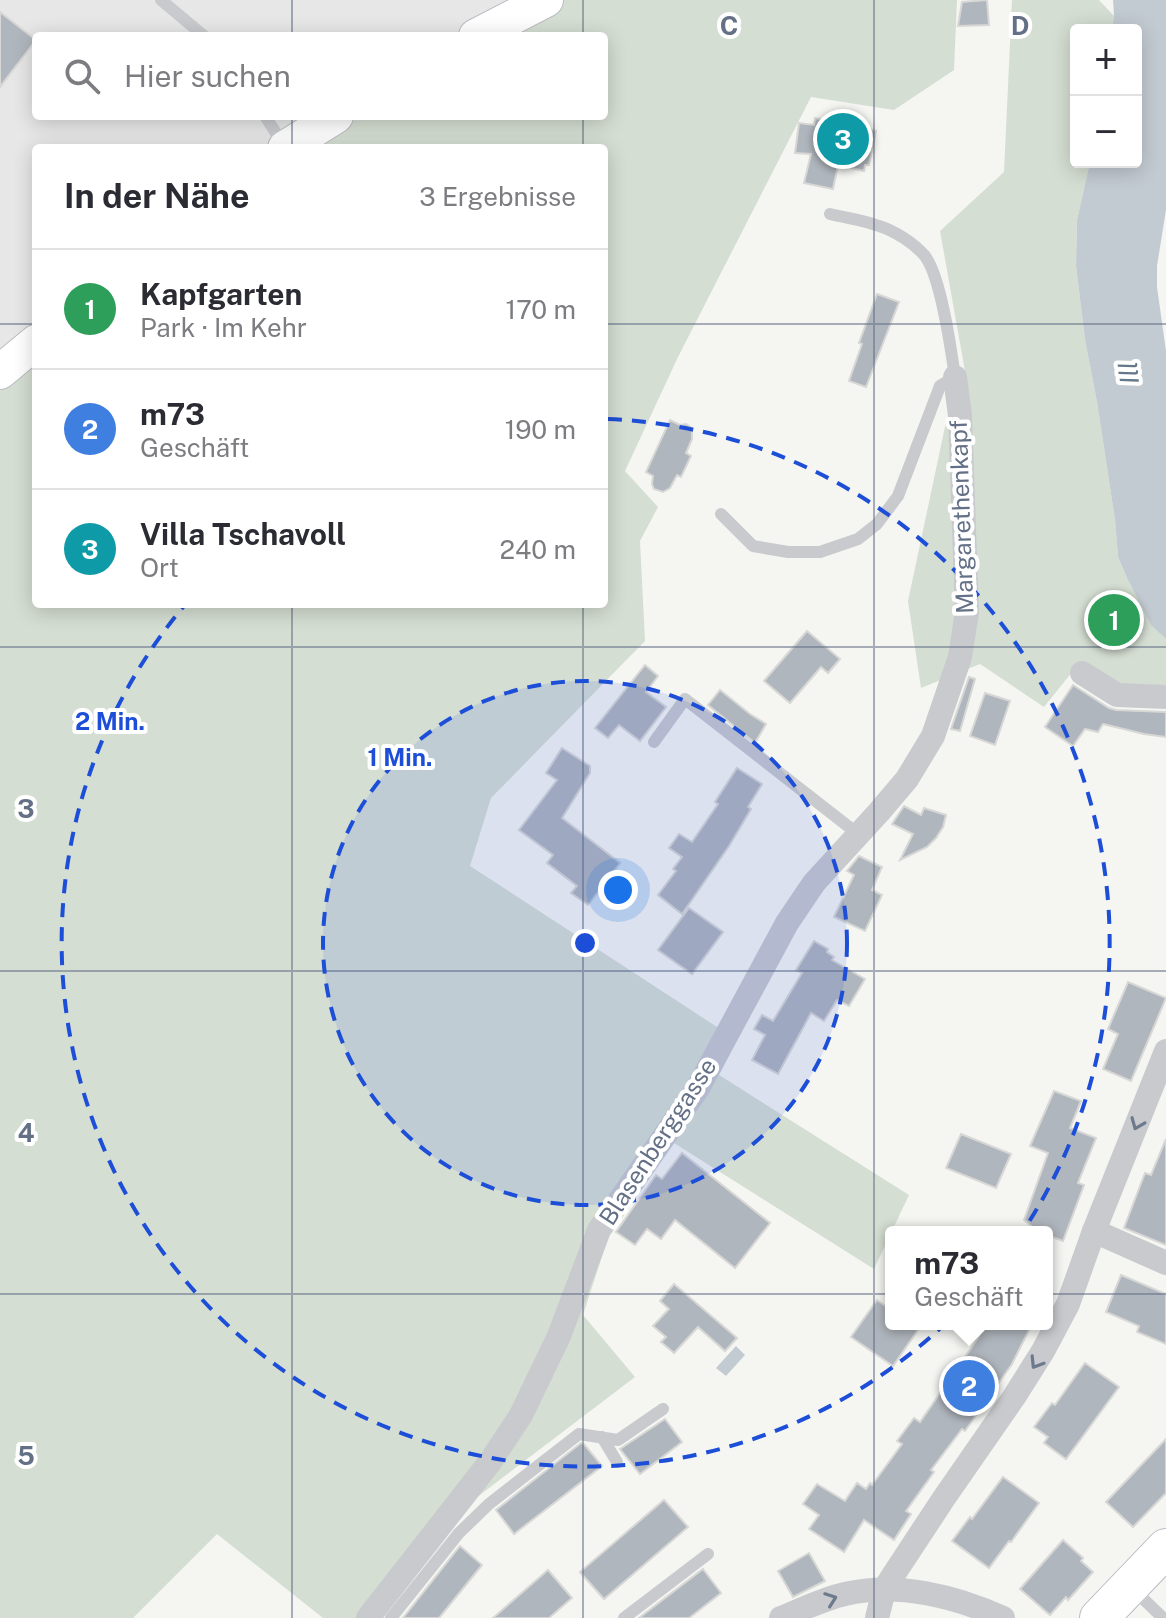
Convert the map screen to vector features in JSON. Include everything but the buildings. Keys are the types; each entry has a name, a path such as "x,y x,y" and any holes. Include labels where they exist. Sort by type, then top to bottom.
{"main road":[{"path":"1099,1618 1166,1548"}],"street":[{"path":"484,32 546,0"},
{"path":"292,144 330,120"},
{"path":"0,372 32,345"},
{"name":"Margarethenkapf","path":"955,377 960,416 967,612 960,657"},
{"name":"Blasenberggasse","path":"368,1618 490,1462 521,1415 559,1336 599,1230 698,1088 787,923 814,883 907,779 933,736 960,657"},
{"path":"1082,673 1117,695 1166,697"},
{"path":"877,1618 884,1590 1014,1397 1068,1304 1166,1051"},
{"path":"1094,1231 1166,1263"},
{"path":"781,1618 845,1594 884,1590 943,1597 1003,1618"}],"lane":[{"path":"161,0 199,32"},
{"path":"268,120 283,144"},
{"name":"Margarethenkapf","path":"721,514 753,546 788,552 820,552 858,539 877,524 898,496 940,386 955,377 936,280 927,259 916,246 880,226 830,214"},
{"path":"654,742 685,699 858,834"},
{"path":"391,1618 459,1533 489,1504 579,1434 618,1440 663,1409"},
{"path":"602,1437 617,1462"},
{"path":"624,1618 708,1554"},
{"path":"1130,1586 1163,1618"}],"shaded area":[{"path":"0,0 546,0 484,32 32,32 32,120 330,120 291,144 32,144 32,345 0,372"},
{"path":"546,0 957,0 954,70 894,110 811,97 678,357 625,471 658,507 640,541 645,641 491,798 470,866 737,1040 719,1075 909,1195 894,1226 885,1226 885,1246 874,1269 674,1143 610,1232 583,1315 635,1377 472,1501 377,1618 323,1618 217,1534 133,1618 0,1618 0,372 32,345 32,608 608,608 608,144 291,144 330,120 608,120 608,32 484,32"},
{"path":"1012,0 1099,0 1114,16 1113,24 1070,24 1070,168 1089,168 1077,220 1076,266 1118,557 1151,624 1166,639 1166,688 1124,688 1092,671 1081,661 1044,707 980,664 921,688 908,601 946,422 966,377 940,231 1004,172"}],"water":[{"name":"Ill","path":"1113,0 1166,0 1166,210 1157,266 1157,287 1166,351 1166,639 1151,625 1118,557 1076,266 1077,220 1089,168 1142,168 1142,24 1113,24"},
{"path":"736,1346 745,1355 726,1376 716,1368"}],"place":[{"name":"Villa Tschavoll","path":"843,139"},
{"name":"Kapfgarten","path":"1114,620"},
{"name":"m73","path":"969,1386"}]}
